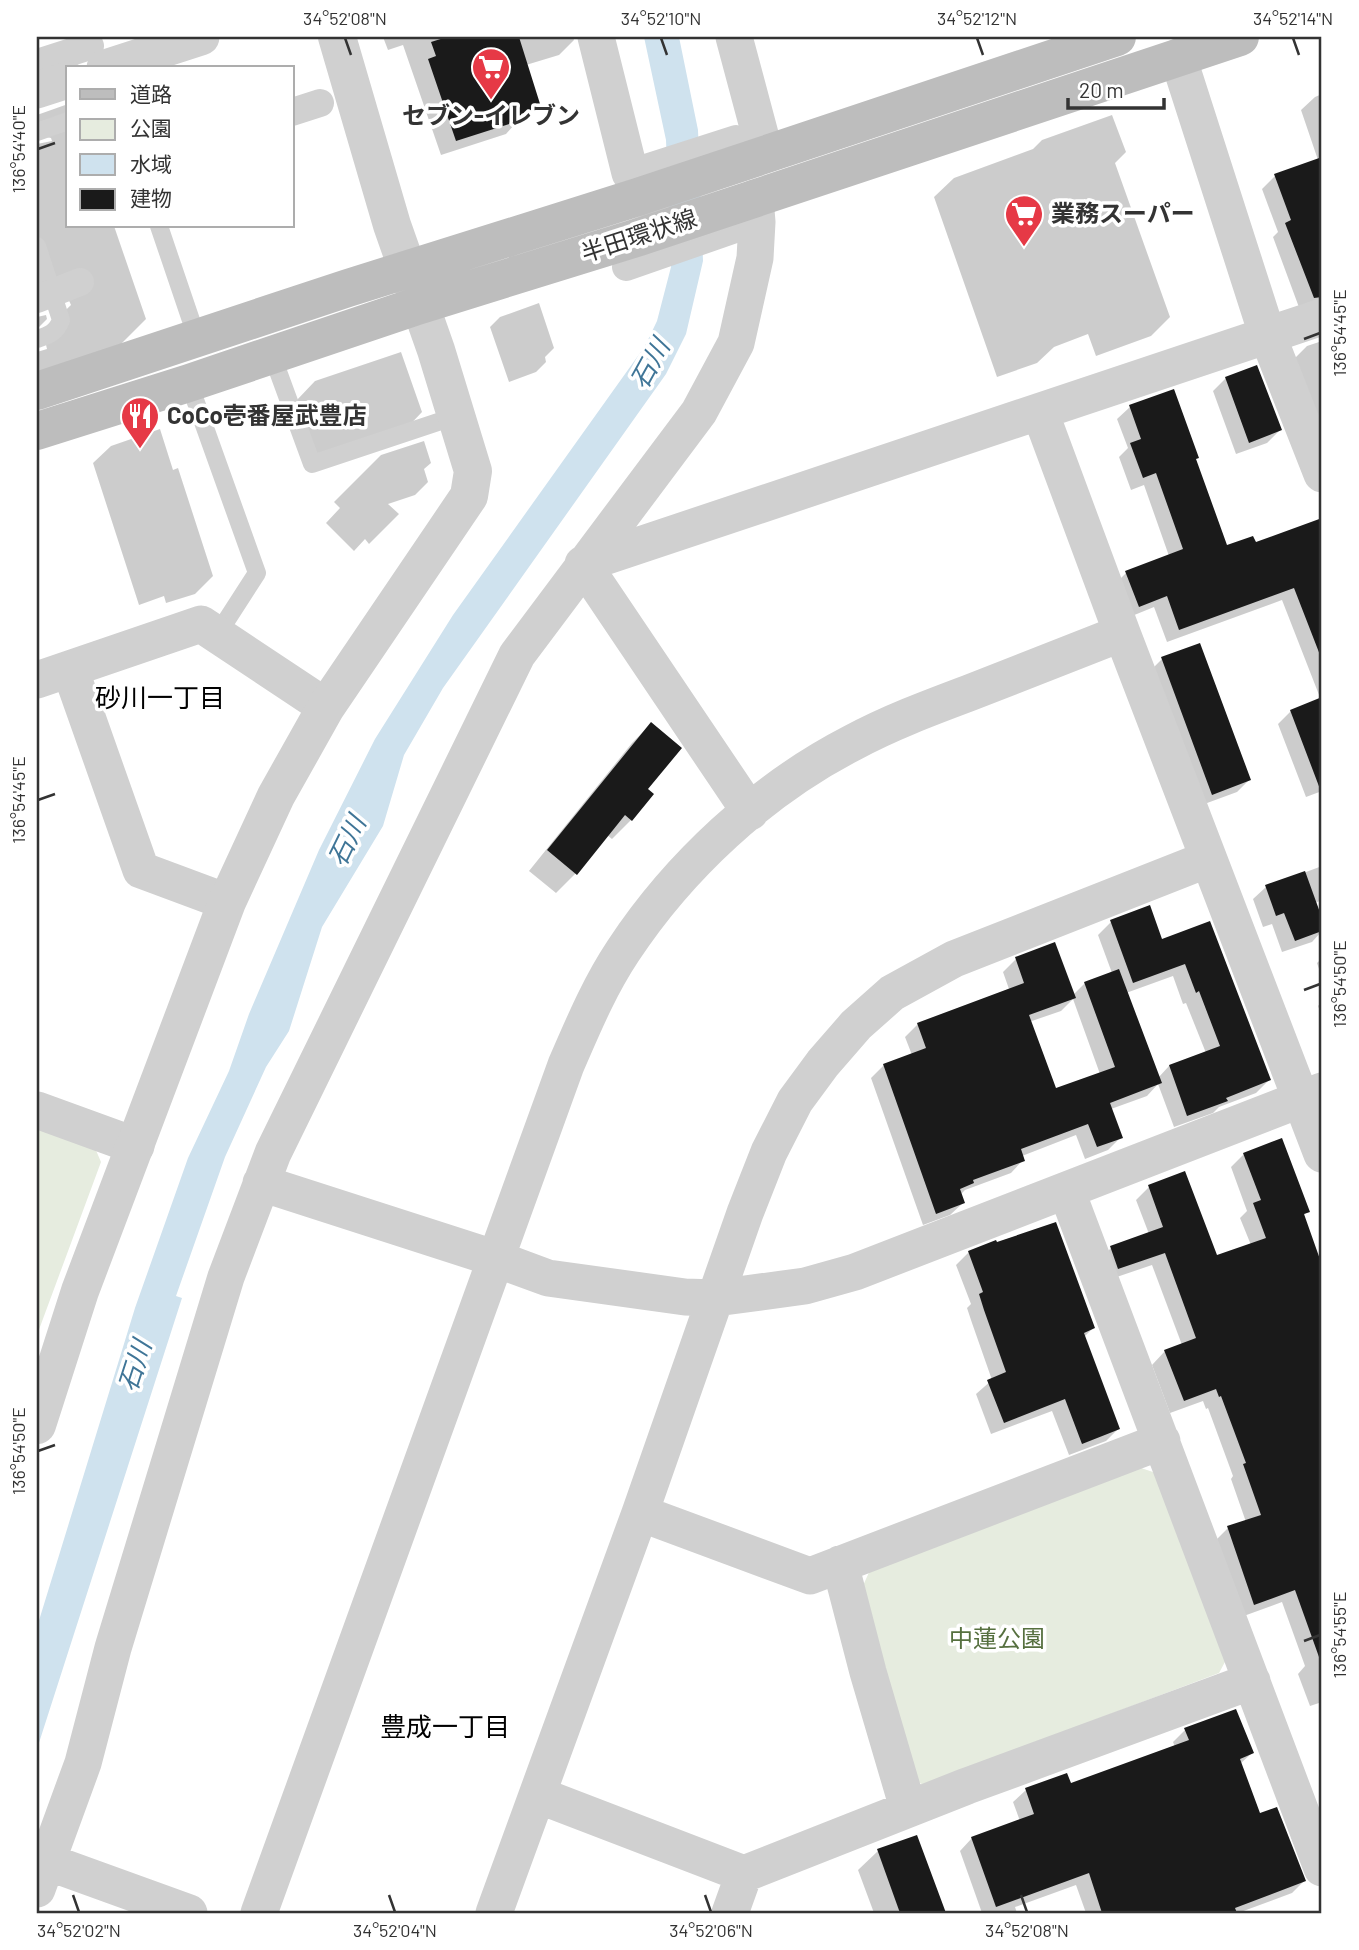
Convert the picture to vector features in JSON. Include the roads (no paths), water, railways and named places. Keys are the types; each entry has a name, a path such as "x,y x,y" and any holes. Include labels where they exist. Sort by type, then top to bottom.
{"main road":[{"name":"半田環状線","path":"37,391 407,269 634,185 1117,37"},
{"name":"半田環状線","path":"37,431 189,383 420,304 632,252 745,209 1240,37"}],"street":[{"path":"37,1425 80,1291 226,902 276,796 326,707 469,496 473,471 392,225 337,37"},
{"path":"596,37 634,185"},
{"path":"734,37 747,151"},
{"path":"37,63 199,43"},
{"path":"1178,57 1267,334 1322,474"},
{"path":"37,90 66,81"},
{"path":"294,111 320,103"},
{"path":"189,1913 42,1876 83,1763 113,1648 206,1341 261,1183 414,861 516,655 699,412 736,343 755,258 757,222 745,209"},
{"path":"45,296 80,282"},
{"path":"583,564 1322,317"},
{"path":"1040,412 1209,859 1312,1095 1322,1154"},
{"path":"583,564 750,811"},
{"path":"226,902 141,870 53,675 201,624 275,664 326,707"},
{"path":"260,1913 494,1258 566,1065 593,1004 621,953 656,904 692,864 750,811 800,774 850,743 885,726 1122,633"},
{"path":"494,1913 640,1513 745,1213 769,1152 795,1101 822,1063 856,1025 892,993 954,959 1209,859"},
{"path":"261,1183 548,1278 685,1297 716,1298 805,1286 855,1272 1312,1095"},
{"path":"37,1110 136,1146"},
{"path":"1067,1192 1322,1868"},
{"path":"640,1513 810,1576 1162,1441"},
{"path":"840,1564 908,1808"},
{"path":"538,1795 744,1874 908,1808 1252,1681"},
{"path":"730,1913 744,1874"}],"lane":[{"path":"37,132 66,122"},
{"path":"160,228 197,338"},
{"path":"37,246 45,296 61,320 58,329 37,339"},
{"path":"272,355 312,464 457,416"},
{"path":"189,383 257,573 217,635"}],"water":[{"name":"石川","path":"644,37 679,37 698,130 703,261 686,334 666,374 443,688 404,755 383,826 322,927 289,1031 266,1067 225,1157 176,1296 182,1298 37,1749 37,1627 135,1308 188,1158 229,1071 249,1014 319,850 375,739 453,615 645,346 657,321 671,267 666,140"}],"place":[{"name":"セブン-イレブン","path":"491,101"},
{"name":"業務スーパー","path":"1024,248"},
{"name":"CoCo壱番屋武豊店","path":"140,450"}],"district":[{"name":"砂川一丁目","path":"160,698"},
{"name":"豊成一丁目","path":"445,1727"}],"park label":[{"name":"中蓮公園","path":"997,1639"}]}
